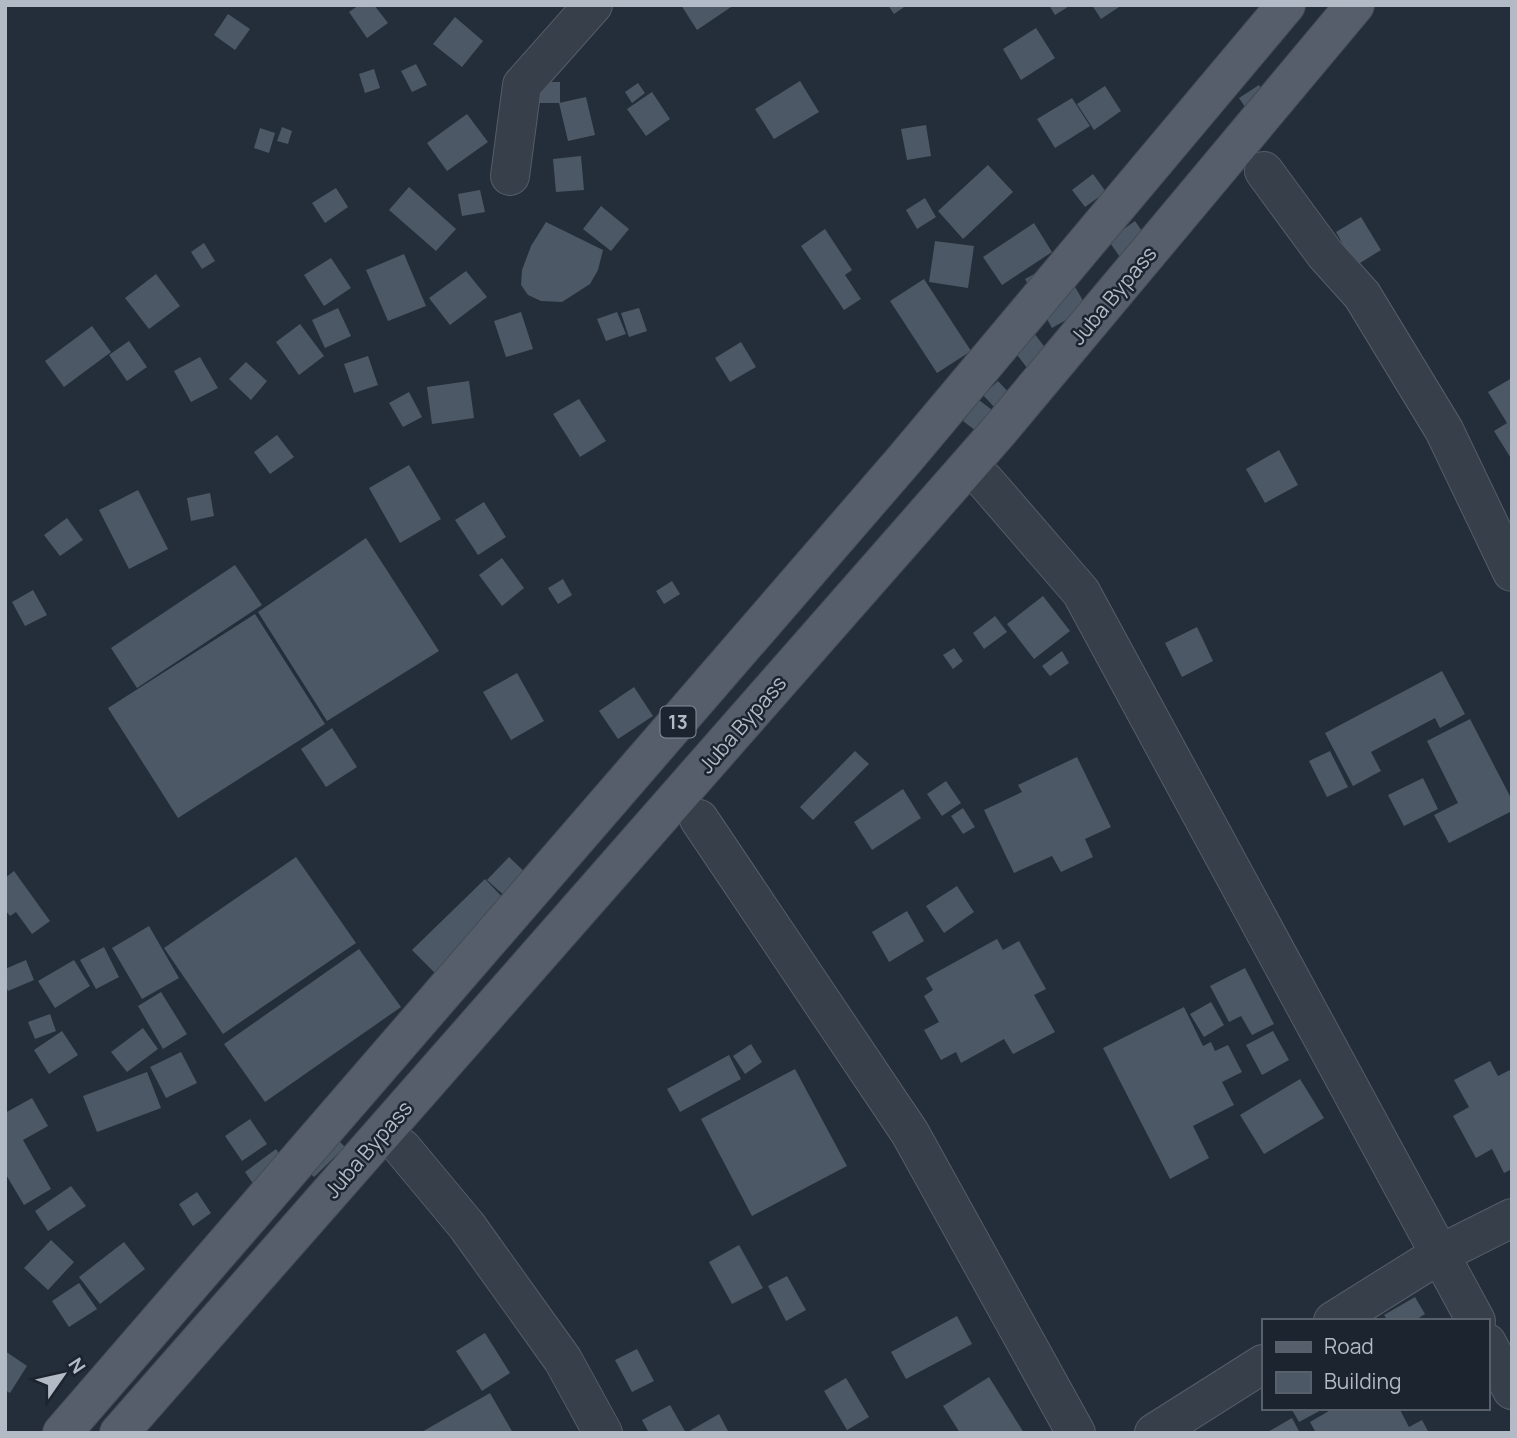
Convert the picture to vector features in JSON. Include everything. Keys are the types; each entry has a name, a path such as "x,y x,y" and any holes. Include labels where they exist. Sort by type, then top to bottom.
{"main road":[{"name":"13","path":"62,1433 904,460 1286,5"},
{"name":"Juba Bypass","path":"119,1433 998,432 1355,5"}],"street":[{"path":"510,176 522,85 593,5"},
{"path":"1264,170 1325,254 1362,295 1444,430 1512,572"},
{"path":"985,481 1081,593 1475,1319"},
{"path":"699,819 910,1133 1076,1433"},
{"path":"402,1149 467,1226 563,1360 603,1433"},
{"path":"1336,1319 1440,1254 1512,1218"},
{"path":"1489,1347 1512,1390"},
{"path":"1154,1433 1262,1365"}],"building":[{"path":"359,5 374,5 388,23 367,38 349,12"},
{"path":"681,5 734,5 697,30"},
{"path":"888,5 907,5 894,14"},
{"path":"1049,5 1071,5 1055,15"},
{"path":"1092,5 1122,5 1101,19"},
{"path":"228,14 250,29 235,50 214,35"},
{"path":"455,17 483,41 462,67 433,44"},
{"path":"1036,28 1055,58 1021,80 1003,49"},
{"path":"416,64 427,85 412,92 401,71"},
{"path":"374,69 380,88 365,93 359,74"},
{"path":"800,81 819,112 774,139 755,109"},
{"path":"532,82 560,82 560,103 532,103"},
{"path":"638,83 645,93 632,103 625,92"},
{"path":"1259,85 1275,108 1255,122 1239,98"},
{"path":"1105,86 1121,111 1094,130 1077,104"},
{"path":"652,92 670,119 646,136 627,109"},
{"path":"586,97 595,135 568,141 559,103"},
{"path":"1072,98 1090,126 1055,148 1037,119"},
{"path":"467,114 488,142 447,171 427,143"},
{"path":"926,125 931,156 907,160 901,129"},
{"path":"282,127 292,131 288,144 277,141"},
{"path":"260,128 275,133 269,153 254,148"},
{"path":"581,156 584,190 556,192 553,159"},
{"path":"988,165 1013,192 963,239 938,211"},
{"path":"1093,174 1106,192 1085,207 1072,190"},
{"path":"409,187 456,229 436,251 389,210"},
{"path":"336,188 348,207 325,223 312,203"},
{"path":"480,190 485,212 462,216 458,194"},
{"path":"925,198 936,217 917,229 906,210"},
{"path":"601,206 629,229 611,251 583,229"},
{"path":"1361,217 1381,250 1355,266 1336,232"},
{"path":"1135,221 1149,241 1122,260 1108,240"},
{"path":"546,222 603,250 598,270 590,284 562,302 541,301 528,295 521,285 522,270 531,246"},
{"path":"1034,223 1052,252 1002,285 983,257"},
{"path":"825,229 852,270 845,275 861,299 844,310 801,246"},
{"path":"935,241 974,246 968,288 929,282"},
{"path":"204,243 215,261 202,269 191,252"},
{"path":"404,254 426,306 388,321 366,270"},
{"path":"331,258 351,288 324,306 304,275"},
{"path":"1060,260 1087,308 1052,328 1025,279"},
{"path":"466,271 487,297 450,325 429,298"},
{"path":"156,274 180,306 149,329 125,298"},
{"path":"924,279 971,351 937,373 890,301"},
{"path":"338,308 351,336 325,348 312,320"},
{"path":"639,308 647,331 629,337 621,313"},
{"path":"521,312 533,349 506,357 494,321"},
{"path":"617,312 626,334 606,341 597,319"},
{"path":"1025,321 1052,357 1031,373 1004,338"},
{"path":"300,324 324,356 299,375 276,342"},
{"path":"92,326 111,352 64,387 45,361"},
{"path":"129,341 147,367 127,381 109,355"},
{"path":"741,342 756,367 730,382 715,358"},
{"path":"368,356 378,385 354,393 344,364"},
{"path":"200,357 218,388 191,402 174,371"},
{"path":"246,362 267,381 251,400 229,379"},
{"path":"1512,378 1512,460 1494,431 1507,423 1488,392"},
{"path":"469,381 474,418 432,424 427,387"},
{"path":"998,381 1011,395 996,409 983,395"},
{"path":"409,392 422,417 403,427 389,403"},
{"path":"579,399 606,441 580,457 553,414"},
{"path":"979,400 996,413 980,434 963,421"},
{"path":"277,435 294,457 270,474 254,452"},
{"path":"1279,450 1298,485 1265,503 1246,469"},
{"path":"409,465 441,519 400,543 369,488"},
{"path":"138,490 168,549 129,569 99,510"},
{"path":"210,493 214,516 191,521 187,498"},
{"path":"484,502 506,537 478,555 455,520"},
{"path":"67,518 83,540 60,556 44,535"},
{"path":"366,538 439,651 327,721 258,612"},
{"path":"502,558 524,588 502,606 479,575"},
{"path":"235,565 262,605 137,688 111,648"},
{"path":"563,579 572,595 558,604 548,588"},
{"path":"672,581 680,594 664,604 656,591"},
{"path":"33,590 47,615 25,626 12,602"},
{"path":"1043,596 1070,631 1034,659 1007,624"},
{"path":"255,614 325,724 178,818 108,708"},
{"path":"995,616 1007,632 984,649 973,633"},
{"path":"1197,627 1213,661 1182,677 1165,643"},
{"path":"954,648 963,661 953,669 943,655"},
{"path":"1062,651 1069,663 1050,676 1042,666"},
{"path":"1442,671 1465,714 1440,728 1435,718 1371,752 1381,771 1353,786 1325,733"},
{"path":"517,673 544,721 511,740 483,692"},
{"path":"634,687 653,716 618,739 599,711"},
{"path":"1470,719 1512,800 1512,811 1449,843 1434,815 1458,803 1427,741"},
{"path":"332,728 357,767 326,787 301,749"},
{"path":"855,751 869,764 813,820 800,807"},
{"path":"1330,751 1348,787 1327,797 1309,761"},
{"path":"1077,757 1111,827 1085,839 1093,857 1061,872 1052,856 1014,873 984,810 1022,792 1018,785"},
{"path":"1423,778 1438,809 1404,826 1388,795"},
{"path":"946,781 961,803 942,816 927,794"},
{"path":"903,789 921,818 872,850 854,822"},
{"path":"963,808 975,827 963,834 951,816"},
{"path":"296,857 356,943 223,1034 164,948"},
{"path":"509,857 530,877 509,900 487,880"},
{"path":"14,871 50,921 32,934 16,912 10,916 5,910 5,878"},
{"path":"485,879 507,902 435,973 412,950"},
{"path":"957,886 974,912 944,933 926,906"},
{"path":"907,911 924,941 889,962 872,932"},
{"path":"149,926 179,978 142,999 112,948"},
{"path":"997,939 1003,950 1019,941 1046,989 1034,995 1055,1032 1013,1054 1004,1039 961,1063 956,1052 941,1060 924,1030 939,1022 924,996 933,990 926,978"},
{"path":"104,947 119,977 96,989 80,960"},
{"path":"359,949 401,1007 265,1102 224,1044"},
{"path":"26,960 34,980 8,991 5,969"},
{"path":"74,960 90,986 55,1008 38,981"},
{"path":"1245,968 1274,1024 1252,1035 1241,1016 1229,1022 1210,986"},
{"path":"161,992 187,1034 163,1049 138,1006"},
{"path":"1211,1002 1224,1025 1204,1037 1190,1014"},
{"path":"1184,1007 1203,1046 1211,1042 1215,1051 1228,1045 1242,1072 1222,1082 1234,1105 1193,1126 1209,1158 1170,1179 1103,1048"},
{"path":"50,1014 56,1031 35,1039 28,1022"},
{"path":"143,1028 158,1049 127,1072 111,1052"},
{"path":"62,1031 78,1055 49,1074 34,1050"},
{"path":"1273,1031 1289,1060 1262,1075 1246,1045"},
{"path":"751,1044 762,1062 745,1074 733,1056"},
{"path":"181,1052 197,1083 166,1098 150,1067"},
{"path":"729,1055 741,1079 680,1112 667,1089"},
{"path":"1490,1061 1498,1076 1512,1069 1512,1169 1504,1173 1492,1149 1476,1158 1453,1116 1469,1107 1454,1080"},
{"path":"795,1069 847,1166 752,1216 701,1119"},
{"path":"147,1072 161,1108 97,1132 83,1096"},
{"path":"1300,1079 1324,1118 1264,1154 1240,1115"},
{"path":"32,1098 48,1126 23,1140 51,1189 24,1205 5,1173 5,1113"},
{"path":"250,1119 267,1144 242,1161 225,1136"},
{"path":"318,1120 345,1147 314,1177 287,1151"},
{"path":"276,1149 295,1176 264,1199 245,1172"},
{"path":"71,1186 86,1206 48,1231 35,1211"},
{"path":"197,1192 211,1213 193,1226 179,1204"},
{"path":"51,1240 74,1262 48,1290 24,1268"},
{"path":"124,1242 145,1269 100,1304 79,1277"},
{"path":"739,1245 763,1288 732,1304 709,1262"},
{"path":"787,1276 806,1310 786,1321 768,1286"},
{"path":"79,1283 97,1309 69,1327 52,1301"},
{"path":"1415,1297 1425,1314 1417,1319 1387,1319 1384,1315"},
{"path":"957,1316 972,1344 906,1379 891,1352"},
{"path":"485,1333 510,1373 482,1391 456,1351"},
{"path":"637,1349 654,1381 632,1392 615,1360"},
{"path":"5,1351 27,1366 10,1393 5,1390"},
{"path":"989,1377 1024,1433 960,1433 943,1406"},
{"path":"846,1378 869,1417 847,1430 824,1391"},
{"path":"490,1393 513,1433 420,1433"},
{"path":"670,1405 686,1433 649,1433 642,1420"},
{"path":"1292,1410 1321,1410 1299,1422"},
{"path":"1331,1410 1400,1410 1409,1427 1422,1420 1429,1433 1316,1433 1310,1422"},
{"path":"719,1414 729,1433 686,1433"},
{"path":"1292,1418 1300,1433 1266,1433"}]}
